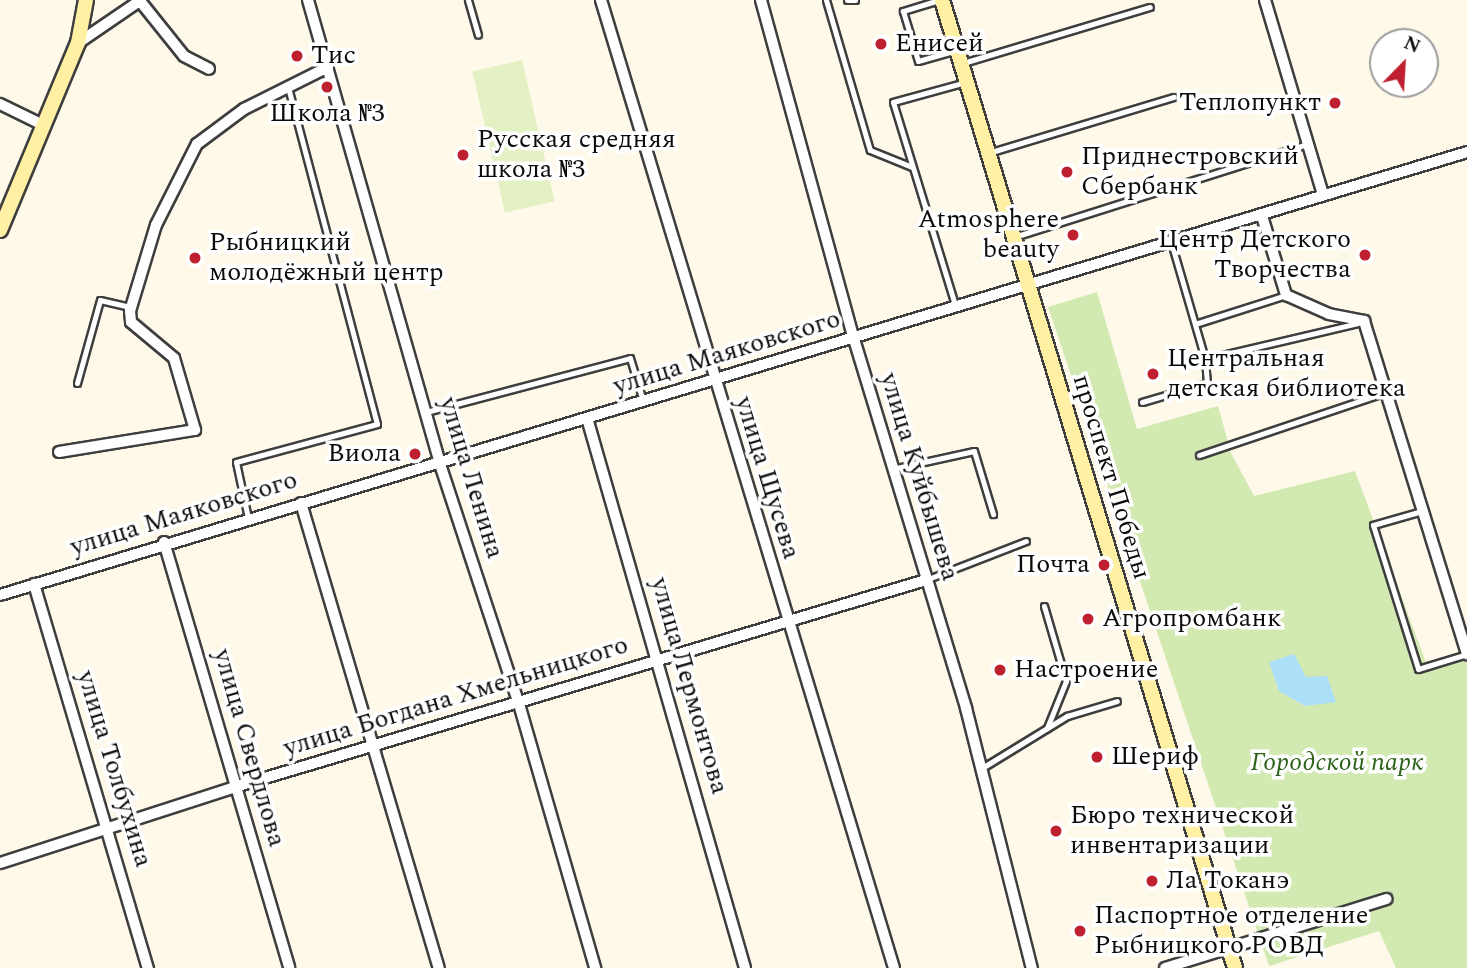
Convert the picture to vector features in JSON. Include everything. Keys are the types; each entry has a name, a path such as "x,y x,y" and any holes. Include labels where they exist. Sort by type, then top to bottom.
{"street":[{"path":"0,230 78,43 86,0"},
{"path":"78,43 141,0 184,56 209,69"},
{"name":"улица Ленина","path":"308,0 439,461 519,704 595,968"},
{"name":"улица Щусева","path":"601,0 712,378 894,968"},
{"name":"улица Куйбышева","path":"761,0 854,339 966,708 979,770 1032,968"},
{"name":"проспект Победы","path":"941,0 989,153 1011,238 1028,285 1235,968"},
{"path":"1265,0 1310,143 1323,195"},
{"path":"59,453 195,430 174,358 131,322 131,307 156,225 189,153 214,128 288,85 328,67"},
{"path":"0,104 43,125"},
{"name":"улица Маяковского","path":"0,595 164,542 643,402 712,378 854,339 1467,152"},
{"path":"1262,216 1286,295 1329,314 1364,321 1467,654"},
{"name":"улица Лермонтова","path":"587,418 659,659 745,968"},
{"path":"301,503 439,968"},
{"name":"улица Свердлова","path":"164,542 238,786 289,968"},
{"name":"улица Богдана Хмельницкого","path":"0,863 238,786 926,580"},
{"name":"улица Толбухина","path":"34,584 148,968"},
{"path":"1165,968 1386,899"}],"lane":[{"path":"468,0 478,35"},
{"path":"826,0 870,150 912,167"},
{"path":"847,0 855,0"},
{"path":"941,0 903,11 918,61 958,57 1150,7"},
{"path":"956,308 893,102 966,82"},
{"path":"248,518 236,462 377,424 288,85"},
{"path":"989,153 1174,97"},
{"path":"1011,238 1310,143"},
{"path":"1142,402 1207,383 1205,359 1171,242"},
{"path":"1195,324 1286,295"},
{"path":"77,383 100,300 131,307"},
{"path":"1205,359 1364,321"},
{"path":"426,412 630,358 643,402"},
{"path":"1199,455 1386,392"},
{"path":"892,469 974,451 993,514"},
{"path":"1422,511 1373,525 1418,669 1467,654"},
{"path":"926,580 1027,541"},
{"path":"1044,606 1066,681 1045,730"},
{"path":"979,770 1067,716 1117,701"}],"green space":[{"path":"522,60 555,201 505,213 472,71"},
{"name":"Городской парк","path":"1097,292 1137,429 1218,406 1231,453 1254,496 1355,471 1428,668 1467,658 1467,968 1396,968 1379,931 1269,966 1048,307"}],"water":[{"path":"1294,654 1306,677 1327,676 1336,702 1305,706 1279,691 1269,662"}],"place":[{"name":"Енисей","path":"881,44"},
{"name":"Тис","path":"297,56"},
{"name":"Школа №3","path":"327,87"},
{"name":"Теплопункт","path":"1335,103"},
{"name":"Русская средняя школа №3","path":"463,155"},
{"name":"Приднестровский Сбербанк","path":"1067,172"},
{"name":"Atmosphere beauty","path":"1073,235"},
{"name":"Центр Детского Творчества","path":"1365,255"},
{"name":"Рыбницкий молодёжный центр","path":"195,258"},
{"name":"Центральная детская библиотека","path":"1153,374"},
{"name":"Виола","path":"415,454"},
{"name":"Почта","path":"1104,565"},
{"name":"Агропромбанк","path":"1088,619"},
{"name":"Настроение","path":"1000,670"},
{"name":"Шериф","path":"1097,757"},
{"name":"Бюро технической инвентаризации","path":"1056,831"},
{"name":"Ла Токанэ","path":"1152,881"},
{"name":"Паспортное отделение Рыбницкого РОВД","path":"1080,931"}]}
